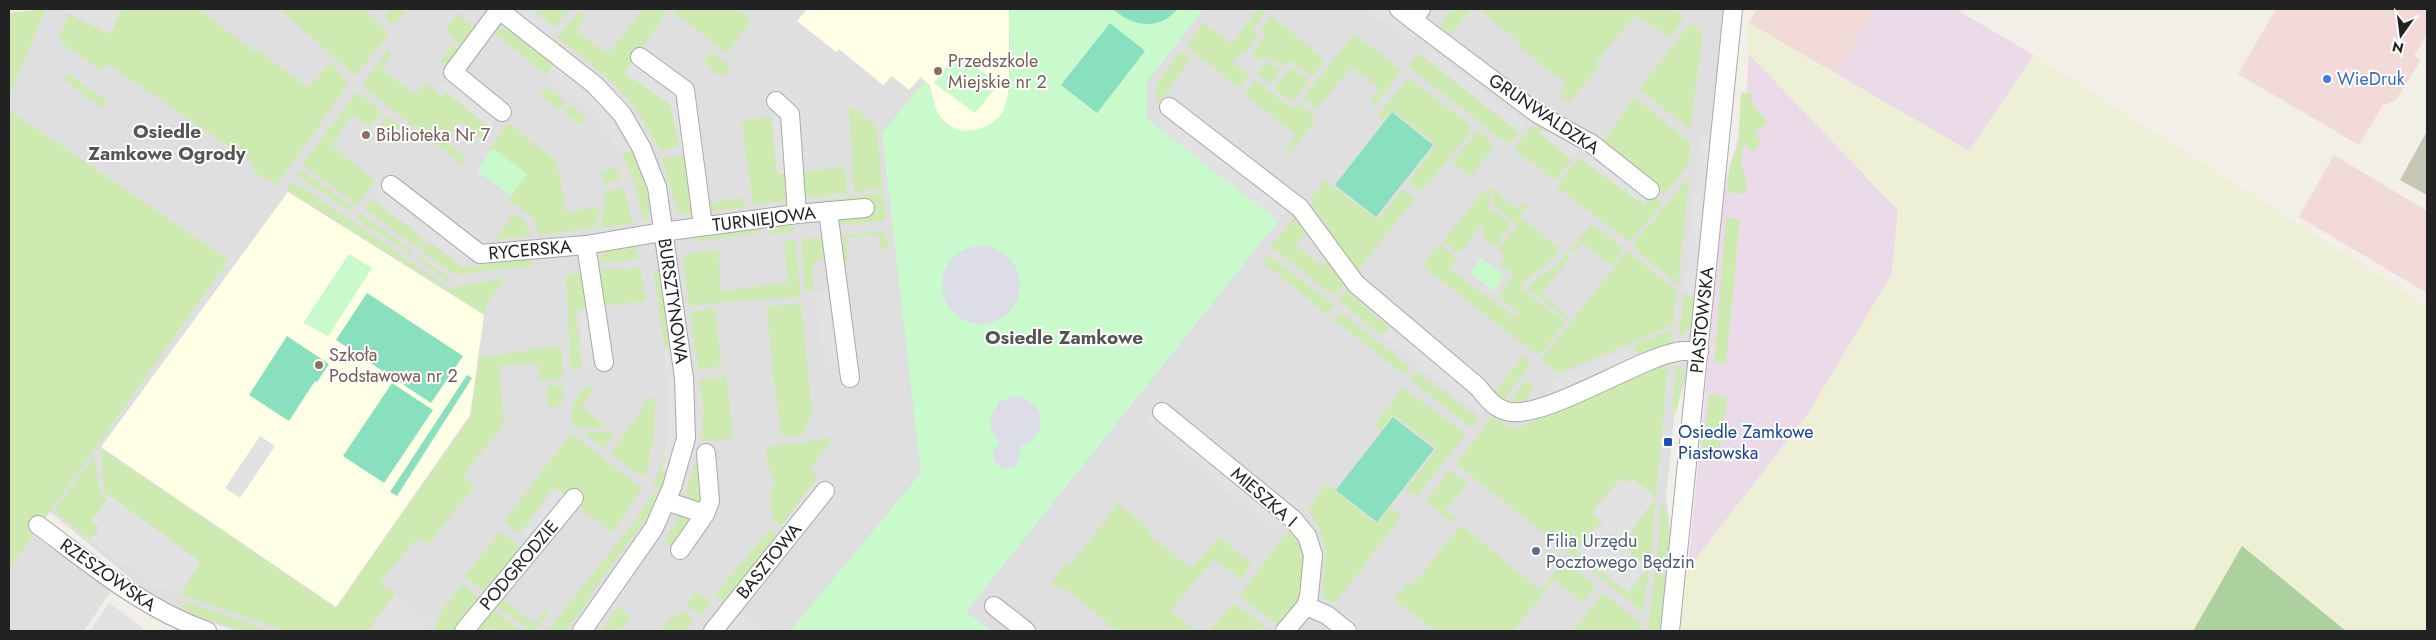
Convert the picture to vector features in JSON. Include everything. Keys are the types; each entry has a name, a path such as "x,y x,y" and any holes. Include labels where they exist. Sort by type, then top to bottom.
{"street":[{"path":"499,9 453,72 502,112"},
{"name":"BURSZTYNOWA","path":"499,9 595,85 622,114 641,147 657,187 684,378 687,411 686,438 672,487 654,528 582,631"},
{"name":"GRUNWALDZKA","path":"1399,9 1417,14 1538,114 1592,144 1650,190"},
{"name":"PIASTOWSKA","path":"1670,631 1733,9"},
{"path":"640,57 685,90 702,226"},
{"path":"776,101 790,114 797,214"},
{"path":"1169,107 1300,208 1356,284 1478,386 1493,406 1507,412 1520,413 1547,405 1674,352 1699,352"},
{"name":"RYCERSKA","path":"391,185 480,254 586,245 662,232"},
{"name":"TURNIEJOWA","path":"662,232 797,214 865,208"},
{"path":"828,211 850,378"},
{"path":"586,245 604,362"},
{"name":"MIESZKA I","path":"1162,412 1293,519 1307,536 1313,555 1309,596 1306,606 1285,631"},
{"path":"680,550 705,514 710,501 706,453"},
{"name":"BASZTOWA","path":"713,631 826,491"},
{"name":"PODGRODZIE","path":"464,631 574,498"},
{"path":"666,501 705,514"},
{"name":"RZESZOWSKA","path":"38,525 149,605 178,621 208,631"},
{"path":"994,606 1026,631"},
{"path":"1306,606 1327,615 1348,631"}],"shaded area":[{"path":"46,9 1723,9 1712,134 1684,293 1694,297 1687,376 1675,411 1666,496 1672,538 1660,631 237,631 186,614 146,591 49,511 229,260 9,110 9,97"},
{"path":"62,9 122,9 110,34"},
{"path":"513,9 528,9 555,30 550,38"},
{"name":"Przedszkole Miejskie nr 2","path":"807,9 1009,9 1009,84 1007,103 1001,115 990,125 976,130 959,131 944,122 935,111 930,86 921,77 909,90 892,76 883,85 839,49 836,52 797,21"},
{"path":"1371,9 1384,9 1417,35 1410,43 1369,11"},
{"path":"1757,9 1875,9 1836,74 1749,23"},
{"path":"1875,9 1955,9 2034,55 1969,151 1836,74"},
{"name":"WieDruk","path":"2276,9 2427,9 2427,35 2414,56 2421,60 2395,101 2383,105 2359,145 2238,74"},
{"path":"1749,23 1969,151 2034,55 2427,306 2427,631 2346,631 2242,547 2193,631 1679,631 1688,569 1807,415 1892,274 1898,210 1749,54 1746,29"},
{"path":"1428,46 1526,124 1519,132 1421,55"},
{"path":"1749,54 1898,210 1892,274 1807,415 1688,569 1725,183 1738,138 1741,98 1746,99"},
{"path":"634,61 681,94 690,147 680,146 670,104 626,73"},
{"path":"553,65 580,87 604,111 631,151 621,154 597,120 547,75"},
{"path":"449,76 499,116 490,128 440,87"},
{"path":"782,112 789,176 777,172 771,113"},
{"path":"1159,113 1286,211 1278,221 1160,129"},
{"path":"1546,125 1577,150 1571,158 1540,133"},
{"path":"2427,131 2427,195 2400,180"},
{"path":"1712,134 1694,297 1684,293 1699,137"},
{"path":"1590,152 1651,196 1644,205 1583,161"},
{"path":"2334,155 2427,211 2427,293 2299,217"},
{"path":"380,186 471,257 463,267 372,197"},
{"name":"Szkoła Podstawowa nr 2","path":"288,192 484,315 470,415 336,607 101,447"},
{"path":"973,246 989,246 1003,252 1014,263 1020,277 1020,293 1014,307 1003,318 989,324 973,324 959,318 948,307 942,293 942,277 948,263 959,252"},
{"path":"828,292 839,367 825,368 815,295"},
{"path":"589,307 597,366 584,367 578,314"},
{"path":"1389,327 1487,405 1480,414 1382,336"},
{"path":"664,347 675,347 683,415 671,474 662,470 668,416"},
{"path":"1627,348 1633,360 1556,393 1550,381"},
{"path":"1015,396 1023,397 1036,406 1040,413 1040,429 1031,442 1018,447 1021,454 1016,466 1004,469 994,461 994,449 1000,443 991,430 991,414 1000,401"},
{"path":"1154,413 1284,522 1276,532 1146,423"},
{"path":"260,436 275,446 240,498 225,488"},
{"path":"1621,479 1629,485 1633,480 1656,498 1622,540 1612,531 1608,536 1647,567 1628,591 1577,551 1596,528 1600,529 1605,522 1594,512"},
{"path":"814,483 822,489 789,532 781,526"},
{"path":"556,489 565,496 531,541 522,534"},
{"path":"110,496 201,562 180,594 154,586 89,539 97,534 99,527 92,520"},
{"path":"32,534 111,591 84,631 9,631 9,566"},
{"path":"396,595 430,622 422,631 375,631 371,628"},
{"path":"109,603 144,629 143,631 94,631 91,629"},
{"path":"737,609 764,631 719,631"}],"green space":[{"path":"46,9 9,97 9,13"},
{"path":"122,9 201,9 256,53 259,50 308,88 331,62 348,84 277,185 252,170 256,165 107,64 101,70 61,42 60,33 69,14 110,34"},
{"path":"280,9 367,9 366,11 389,34 355,76"},
{"path":"385,9 408,9 394,26 385,18 388,12"},
{"path":"532,9 570,9 555,27"},
{"path":"643,9 661,9 666,13 624,73 671,105 680,146 661,151 636,110 619,89 556,37 581,11 586,16 576,31 608,54"},
{"path":"674,9 737,9 751,21 727,53 676,14"},
{"path":"1009,9 1204,9 1146,83 1147,119 1278,221 966,612 992,631 790,631 921,473 882,133 925,81 931,90 937,111 944,121 952,127 970,131 994,122 1001,115 1005,106 1010,80"},
{"path":"1113,9 1177,9 1162,21 1146,24 1129,20"},
{"path":"1259,9 1267,9 1253,30 1258,34 1246,52 1243,50 1232,62 1249,75 1239,88 1186,46 1203,22 1231,43"},
{"path":"1453,9 1471,9 1451,34 1438,28"},
{"path":"1479,9 1673,9 1685,18 1669,37 1636,15 1596,62 1600,66 1570,103 1559,94 1566,84 1519,46 1521,43"},
{"path":"458,14 478,31 466,52 445,29"},
{"path":"1271,16 1325,60 1312,76 1289,60 1283,67 1266,56 1261,61 1251,55 1266,35 1260,30"},
{"path":"1110,23 1145,51 1097,113 1061,85"},
{"path":"1691,23 1703,33 1690,130 1639,88"},
{"path":"497,28 510,30 553,65 547,75 492,32"},
{"path":"1354,34 1402,71 1375,105 1369,102 1380,88 1352,67 1316,109 1303,98"},
{"path":"453,44 464,54 448,67 439,62"},
{"path":"388,50 392,53 381,69 414,94 425,83 442,97 447,92 490,128 483,139 459,122 445,140 467,159 463,165 364,87 363,83"},
{"path":"1181,51 1191,59 1157,105 1156,84"},
{"path":"712,52 728,65 730,74 714,74 704,60"},
{"path":"957,53 999,84 975,113 934,83"},
{"path":"1419,53 1519,132 1510,143 1503,141 1408,66"},
{"path":"1267,62 1280,71 1270,84 1257,74"},
{"path":"1291,67 1309,81 1292,102 1274,88"},
{"path":"69,74 108,102 104,109 64,80"},
{"path":"1409,78 1470,125 1468,135 1421,192 1408,182 1436,145 1393,110 1383,120 1377,116"},
{"path":"1256,80 1293,110 1298,103 1314,114 1311,117 1316,120 1288,155 1284,153 1296,135 1245,94"},
{"path":"547,87 566,103 560,111 540,95"},
{"path":"357,92 381,111 370,127 353,114 331,145 375,181 357,205 302,164"},
{"path":"1741,92 1752,94 1752,103 1767,122 1755,133 1762,143 1752,152 1744,143 1741,164 1747,182 1747,191 1742,194 1727,192 1730,165 1739,144"},
{"path":"1635,97 1691,144 1687,168 1664,194 1602,143"},
{"path":"571,104 585,118 580,125 564,112"},
{"path":"852,106 876,126 883,189 854,192 849,111"},
{"path":"9,110 229,260 9,569"},
{"path":"1392,112 1433,145 1376,217 1335,185"},
{"path":"387,116 400,126 400,129 393,138 379,128"},
{"path":"771,117 777,171 789,176 794,199 753,205 741,121"},
{"path":"1538,122 1545,126 1540,134 1572,160 1555,181 1514,149 1526,133"},
{"path":"509,123 557,162 566,212 600,207 595,228 538,235 534,219 509,200 527,174 490,147"},
{"path":"1478,131 1495,145 1471,176 1452,162"},
{"path":"493,148 527,174 511,196 477,171"},
{"path":"631,151 643,172 649,193 649,217 644,223 632,175 621,154"},
{"path":"690,155 695,214 682,215 677,211 662,158"},
{"path":"1579,158 1644,204 1651,196 1662,203 1630,242 1556,187"},
{"path":"845,167 847,193 804,198 802,176 805,171"},
{"path":"616,168 621,180 604,183 601,171"},
{"path":"301,170 353,208 348,210 297,175"},
{"path":"1689,177 1678,285 1632,246"},
{"path":"1324,180 1378,220 1402,189 1415,199 1357,271 1352,268 1310,201"},
{"path":"296,183 449,288 507,278 491,298 485,314 287,190 289,185"},
{"path":"1488,185 1517,209 1524,202 1528,205 1519,216 1560,249 1551,260 1524,282 1520,288 1565,322 1539,356 1422,266 1439,244 1457,257 1449,268 1514,317 1519,313 1498,296 1514,275 1498,263 1505,255 1498,250 1518,225 1493,205 1494,196 1485,189"},
{"path":"624,189 633,224 600,228 605,204 605,191"},
{"path":"1483,191 1490,196 1488,207 1511,224 1495,246 1480,235 1485,228 1481,225 1460,253 1443,241"},
{"path":"880,193 883,195 886,217 883,221 836,225 806,210 804,203"},
{"path":"744,198 745,207 706,212 705,203"},
{"path":"372,199 425,240 419,249 364,208"},
{"path":"359,213 413,251 411,254 357,219"},
{"path":"513,214 524,221 531,236 495,240"},
{"path":"1295,217 1308,229 1296,246 1323,266 1328,261 1344,285 1334,296 1270,246"},
{"path":"1726,217 1740,219 1726,364 1714,363"},
{"path":"793,224 794,232 769,234 767,228"},
{"path":"1593,224 1624,249 1611,266 1582,243 1573,253 1569,250"},
{"path":"758,229 759,233 695,242 692,236"},
{"path":"880,231 887,236 888,249 881,250 879,234 846,238 848,261 843,259 835,236"},
{"path":"827,237 827,257 817,261 812,266 814,291 806,292 801,244 804,239"},
{"path":"795,240 801,297 689,306 683,260 685,254 718,250 721,291 788,283 784,241"},
{"path":"429,242 463,267 532,259 533,266 458,274 453,271 451,272 421,251"},
{"path":"636,245 638,259 597,264 599,258 607,251 618,247"},
{"path":"1627,251 1676,290 1673,325 1560,373 1541,360"},
{"path":"1566,252 1571,257 1541,294 1570,318 1568,320 1527,288 1559,263"},
{"path":"349,254 372,268 328,336 303,323"},
{"path":"1268,255 1335,305 1326,314 1263,262"},
{"path":"419,256 449,277 446,281 417,258"},
{"path":"1481,258 1505,276 1494,291 1470,273"},
{"path":"640,268 646,299 644,301 603,306 596,270"},
{"path":"653,269 659,269 670,347 664,347"},
{"path":"574,273 584,273 591,305 575,312 582,369 571,370 566,276"},
{"path":"1347,291 1389,327 1382,336 1339,300"},
{"path":"367,293 463,356 431,403 336,340"},
{"path":"1684,293 1694,297 1692,326 1679,339"},
{"path":"801,304 812,411 803,435 782,436 773,376 767,306"},
{"path":"714,308 722,366 699,370 690,315 692,312"},
{"path":"1340,312 1409,366 1404,374 1334,320"},
{"path":"1672,330 1671,342 1638,356 1634,345"},
{"path":"287,336 329,364 317,382 315,381 289,421 249,395"},
{"path":"561,345 563,375 560,379 540,380 537,362 499,367 504,424 463,476 475,486 428,544 417,538 380,582 395,594 369,631 286,631 180,594 200,562 104,492 101,449 336,608 471,416 479,358"},
{"path":"1524,355 1531,364 1504,400 1500,398 1497,389"},
{"path":"1668,363 1650,561 1641,561 1612,537 1613,535 1625,542 1654,499 1653,494 1633,479 1629,483 1620,478 1592,513 1601,522 1576,552 1628,593 1646,571 1649,570 1643,612 1456,464 1492,416 1513,430"},
{"path":"1676,365 1685,373 1676,413 1672,407"},
{"path":"1416,371 1478,418 1471,428 1410,379"},
{"path":"467,375 472,378 397,496 390,492"},
{"path":"726,376 734,438 701,442 703,407 699,380"},
{"path":"1525,381 1535,387 1522,404 1508,406"},
{"path":"392,383 433,410 384,483 343,456"},
{"path":"587,384 594,389 582,406 607,428 578,428 572,424 572,405"},
{"path":"547,385 562,386 563,399 562,403 557,407 547,406"},
{"path":"1403,388 1466,434 1417,497 1406,490 1437,448 1394,415 1380,430 1374,426"},
{"path":"1709,394 1728,398 1719,451 1702,447"},
{"path":"649,398 655,398 654,436 646,474 640,476 611,453"},
{"path":"1393,417 1434,449 1377,522 1336,490"},
{"path":"615,431 604,449 583,433"},
{"path":"570,435 575,436 642,489 612,533 554,487 520,533 506,523 505,519"},
{"path":"665,436 666,442 662,470 669,473 662,490 653,486 661,461"},
{"path":"832,439 810,470 818,477 781,526 773,521 770,492 774,482 772,472 769,470 765,450 768,447"},
{"path":"699,452 703,500 698,504 683,502"},
{"path":"94,456 100,492 107,501 92,520 99,527 97,534 89,539 54,511"},
{"path":"1450,470 1468,484 1445,510 1456,519 1453,523 1426,501"},
{"path":"1327,483 1376,524 1391,507 1402,516 1336,602 1328,601 1322,596 1326,553 1320,530 1308,510"},
{"path":"653,493 659,496 656,506 599,582 583,609 566,631 547,631 635,521"},
{"path":"1662,502 1669,530 1667,559 1663,562 1656,561"},
{"path":"1118,503 1151,531 1149,535 1191,568 1219,537 1252,564 1241,579 1214,559 1171,610 1195,631 1118,631 1067,590 1050,585 1067,562 1071,565"},
{"path":"681,509 698,515 674,548 664,542 674,526"},
{"path":"1461,525 1540,590 1564,561 1594,585 1594,588 1583,602 1554,580 1513,631 1436,631 1394,600 1407,583 1412,586"},
{"path":"1289,529 1303,549 1308,566 1308,574 1303,596 1282,628 1239,596"},
{"path":"770,530 783,540 730,606 715,594"},
{"path":"500,532 525,549 487,594 464,576"},
{"path":"2242,546 2346,631 2193,631"},
{"path":"1655,571 1666,576 1659,631 1648,631"},
{"path":"462,584 480,599 454,631 434,631 442,609"},
{"path":"696,592 712,602 702,615 686,607"},
{"path":"1603,593 1641,623 1640,631 1572,631"},
{"path":"503,595 507,596 504,600 535,624 547,609 550,611 534,631 530,631 494,603"},
{"path":"181,600 271,631 245,631 188,614"},
{"path":"1233,603 1272,631 1262,627 1258,631 1210,631"},
{"path":"490,607 520,631 495,631 487,626 483,631 479,631 479,623"},
{"path":"617,607 630,617 620,631 602,631"},
{"path":"683,611 694,620 687,631 660,630 674,616 676,617"}],"place":[{"name":"Przedszkole Miejskie nr 2","path":"938,71"},
{"name":"WieDruk","path":"2327,79"},
{"name":"Biblioteka Nr 7","path":"366,135"},
{"name":"Szkoła Podstawowa nr 2","path":"319,365"},
{"name":"Osiedle Zamkowe Piastowska","path":"1668,442"},
{"name":"Filia Urzędu Pocztowego Będzin","path":"1536,551"}],"district":[{"name":"Osiedle Zamkowe Ogrody","path":"167,142"},
{"name":"Osiedle Zamkowe","path":"1064,337"}]}
